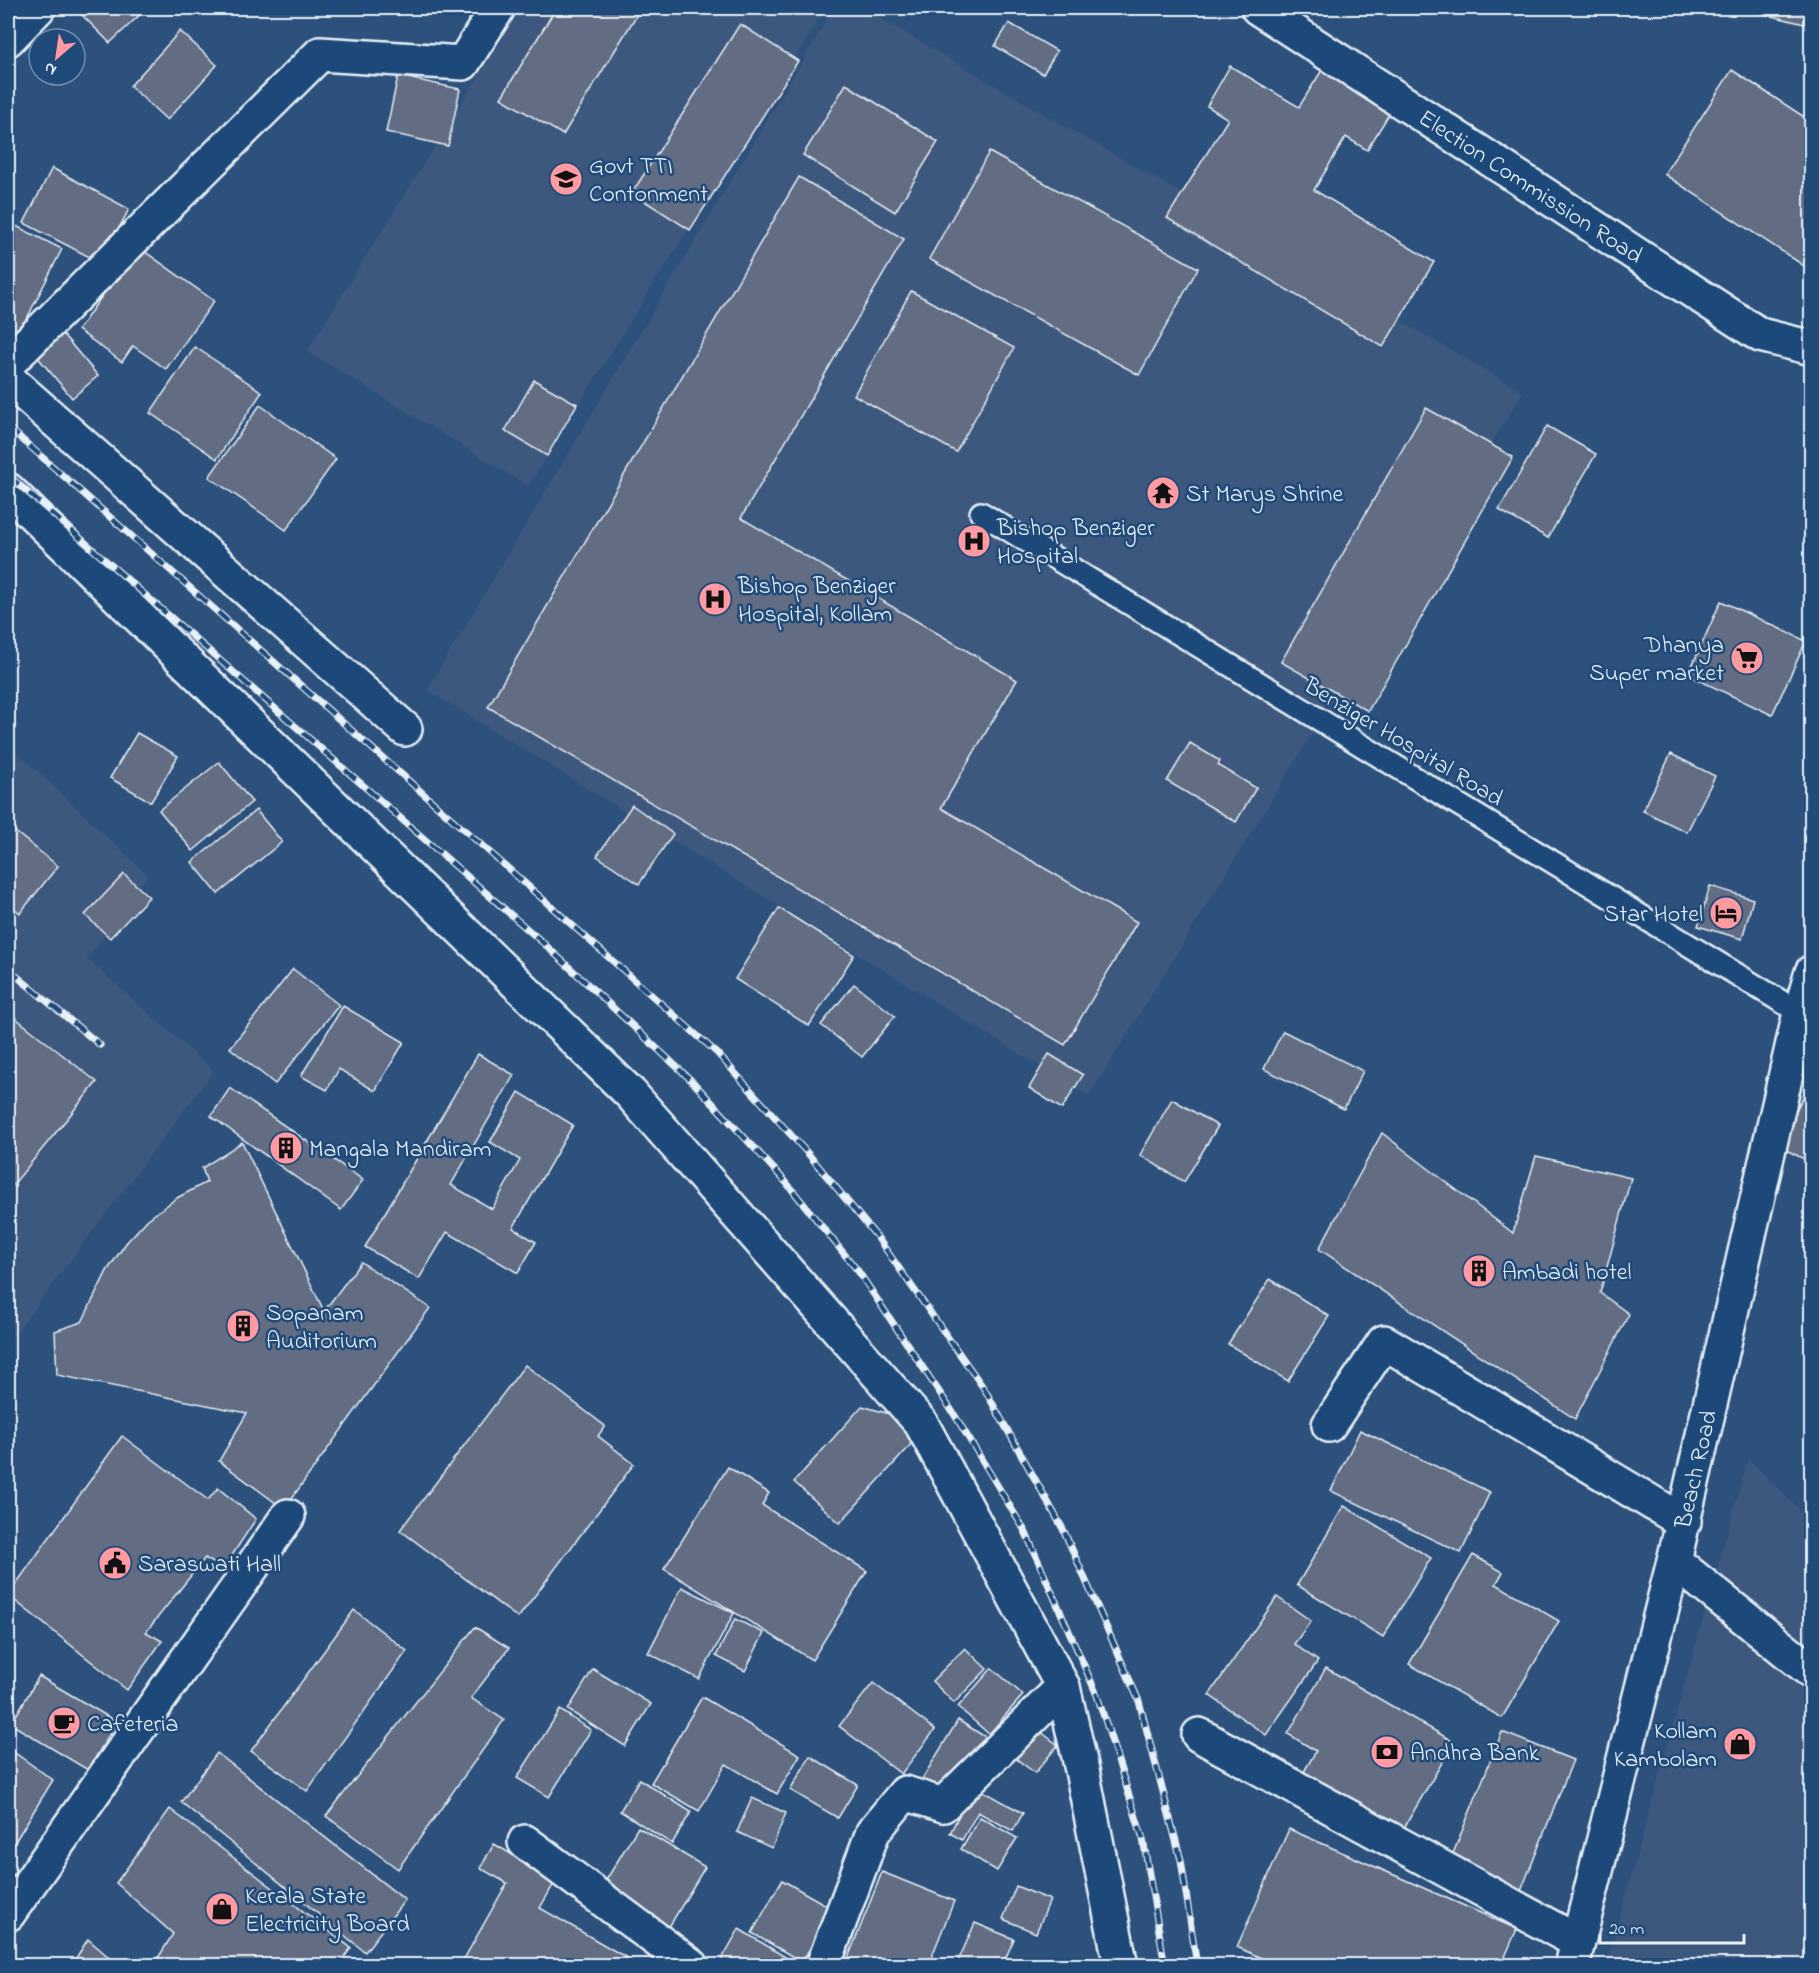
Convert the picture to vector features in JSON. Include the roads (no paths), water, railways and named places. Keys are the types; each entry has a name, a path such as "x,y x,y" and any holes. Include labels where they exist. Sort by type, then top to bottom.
{"street":[{"path":"8,39 38,8"},
{"path":"8,363 320,54 463,63 498,8"},
{"name":"Election Commission Road","path":"1275,12 1761,335 1812,348"},
{"path":"8,379 405,729"},
{"path":"8,490 630,1093 921,1423 1063,1687 1082,1770 1120,1965"},
{"name":"Beach Road","path":"1575,1954 1684,1522 1800,1013 1812,972"},
{"path":"1329,1425 1384,1342 1684,1522"},
{"path":"8,1914 288,1516"},
{"path":"1674,1561 1812,1672"},
{"path":"823,1965 873,1832 905,1793 943,1805 1063,1687"},
{"path":"1199,1735 1575,1954"},
{"path":"525,1842 692,1965"}],"lane":[{"name":"Benziger Hospital Road","path":"981,513 1800,1013"}],"railway":[{"path":"8,427 717,1053 810,1156 877,1237 985,1390 1063,1529 1139,1701 1181,1860 1197,1966"},
{"path":"8,475 541,941 691,1080 785,1181 858,1271 954,1414 1025,1531 1097,1695 1143,1839 1165,1966"},
{"path":"8,969 100,1045"}],"place":[{"name":"Govt TTI Contonment","path":"566,179"},
{"name":"St Marys Shrine","path":"1163,493"},
{"name":"Bishop Benziger Hospital","path":"974,541"},
{"name":"Bishop Benziger Hospital, Kollam","path":"715,599"},
{"name":"Dhanya Super market","path":"1747,658"},
{"name":"Star Hotel","path":"1726,913"},
{"name":"Mangala Mandiram","path":"286,1148"},
{"name":"Ambadi hotel","path":"1479,1271"},
{"name":"Sopanam Auditorium","path":"243,1326"},
{"name":"Saraswati Hall","path":"115,1563"},
{"name":"Cafeteria","path":"64,1723"},
{"name":"Kollam Kambolam","path":"1740,1744"},
{"name":"Andhra Bank","path":"1387,1752"},
{"name":"Kerala State Electricity Board","path":"222,1909"}]}
